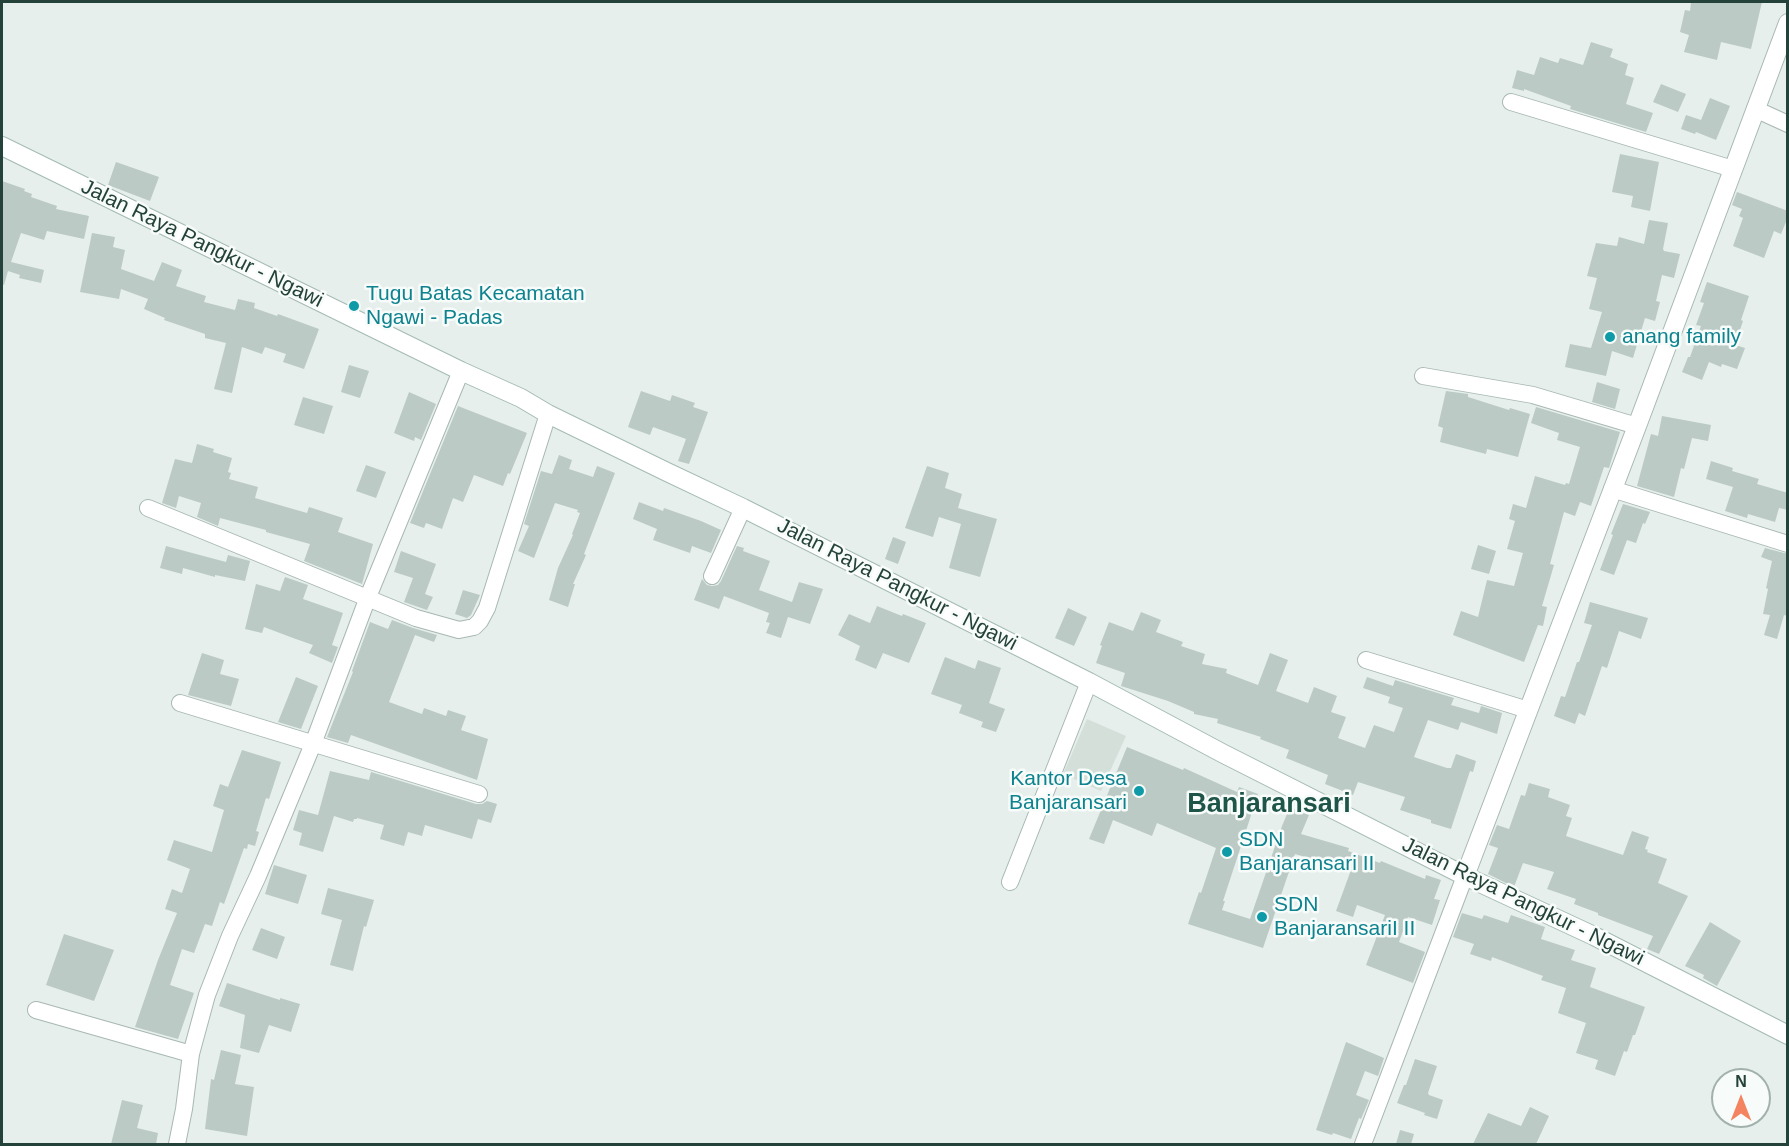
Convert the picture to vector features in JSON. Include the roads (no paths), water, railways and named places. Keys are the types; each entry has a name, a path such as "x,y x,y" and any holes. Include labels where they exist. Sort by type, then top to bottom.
{"main road":[{"path":"1465,876 1788,23"},
{"name":"Jalan Raya Pangkur - Ngawi","path":"2,146 743,508 1089,682 1222,753 1465,876 1594,936 1788,1035"}],"street":[{"path":"1512,102 1733,169"},
{"path":"1755,109 1788,124"},
{"path":"177,1144 191,1054 207,996 226,946 313,744 368,597 461,371"},
{"path":"1423,376 1533,395 1637,426"},
{"path":"148,508 416,618 459,630 474,627 487,608 548,414"},
{"path":"1612,489 1788,544"},
{"path":"712,576 743,508"},
{"path":"1366,660 1528,710"},
{"path":"1010,882 1089,682"},
{"path":"180,703 479,794"},
{"path":"1363,1144 1465,876"},
{"path":"36,1010 191,1054"}],"place":[{"name":"Tugu Batas Kecamatan Ngawi - Padas","path":"354,306"},
{"name":"anang family","path":"1610,337"},
{"name":"Kantor Desa Banjaransari","path":"1139,791"},
{"name":"SDN Banjaransari II","path":"1227,852"},
{"name":"SDN BanjaransariI II","path":"1262,917"}],"district":[{"name":"Banjaransari","path":"1269,805"}]}
